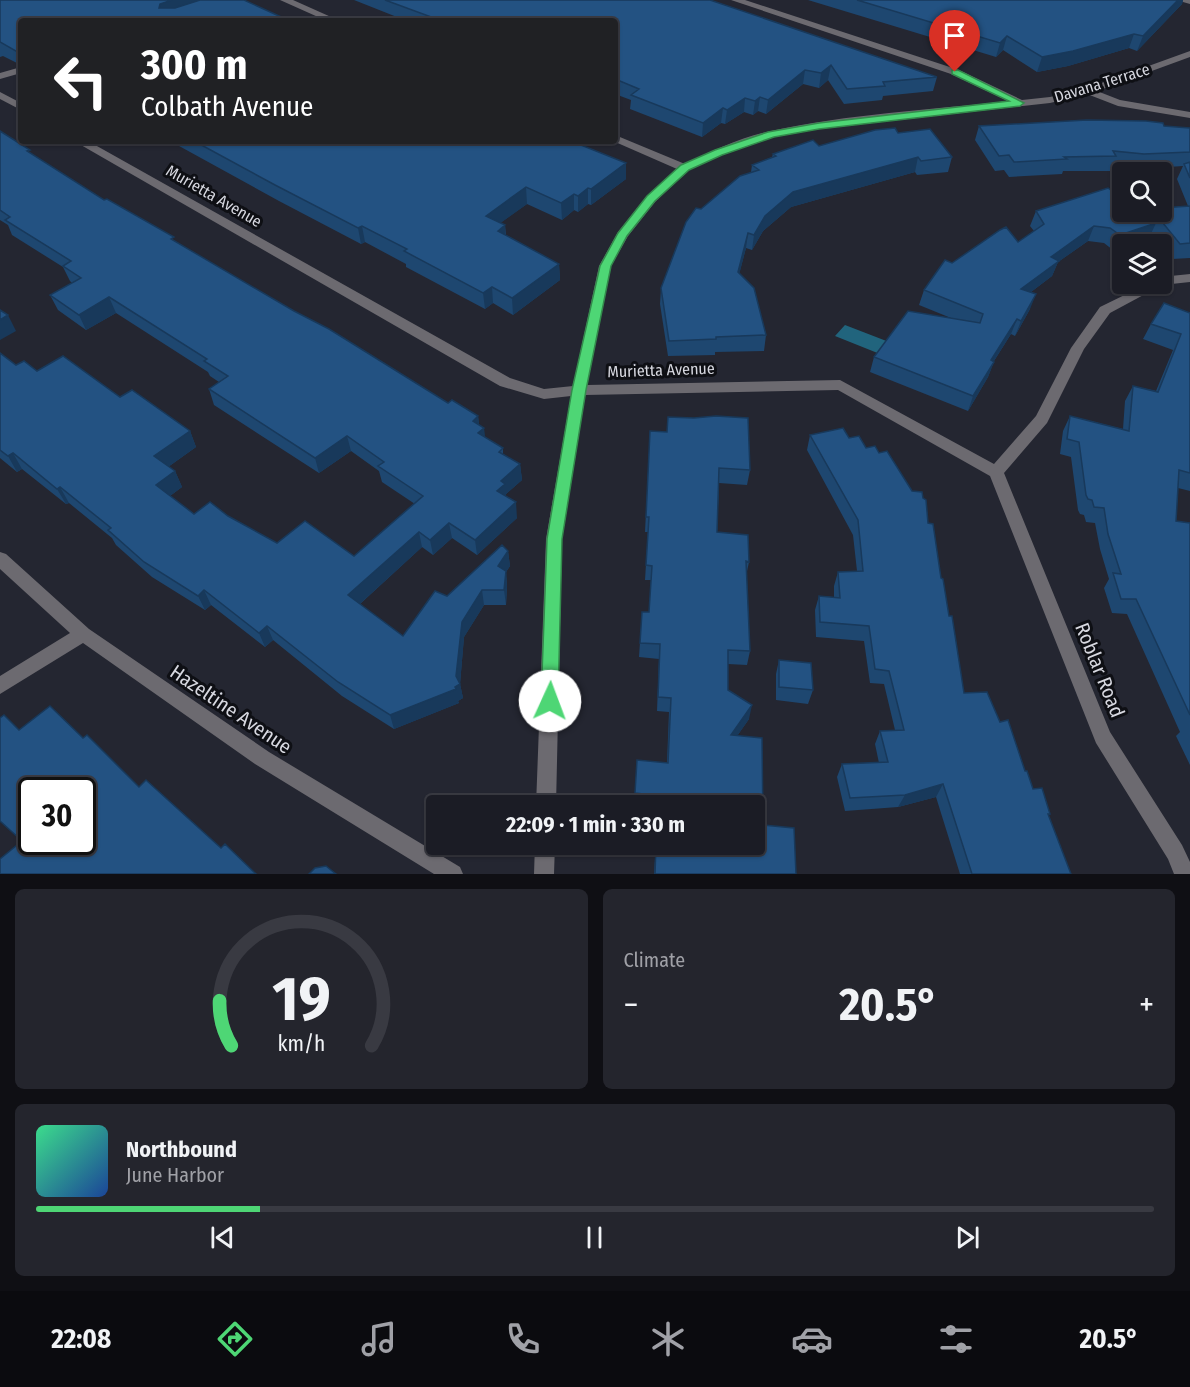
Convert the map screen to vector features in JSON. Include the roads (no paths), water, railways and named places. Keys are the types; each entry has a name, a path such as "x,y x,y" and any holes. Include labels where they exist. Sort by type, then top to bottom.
{"street":[{"path":"285,0 328,18"},
{"path":"736,0 955,72 1020,103"},
{"path":"1186,0 1190,1"},
{"name":"Davana Terrace","path":"546,795 554,539 579,390 605,266 622,235 651,199 685,168 718,153 771,134 819,126 1050,100 1088,91 1190,54"},
{"path":"0,76 18,71"},
{"path":"1088,91 1118,103 1190,115"},
{"path":"0,95 18,105"},
{"path":"618,139 685,168"},
{"name":"Murietta Avenue","path":"85,144 505,382 544,394 579,390 840,385 996,472"},
{"path":"1172,280 1190,278"},
{"path":"996,472 1042,418 1078,348 1105,310 1136,294"},
{"name":"Roblar Road","path":"996,472 1103,738 1175,852 1185,874"},
{"name":"Hazeltine Avenue","path":"0,560 82,634 262,758 453,874"},
{"path":"0,686 82,634"},
{"path":"544,874 545,855"}],"water":[{"path":"845,325 889,342 880,354 835,336"}]}
